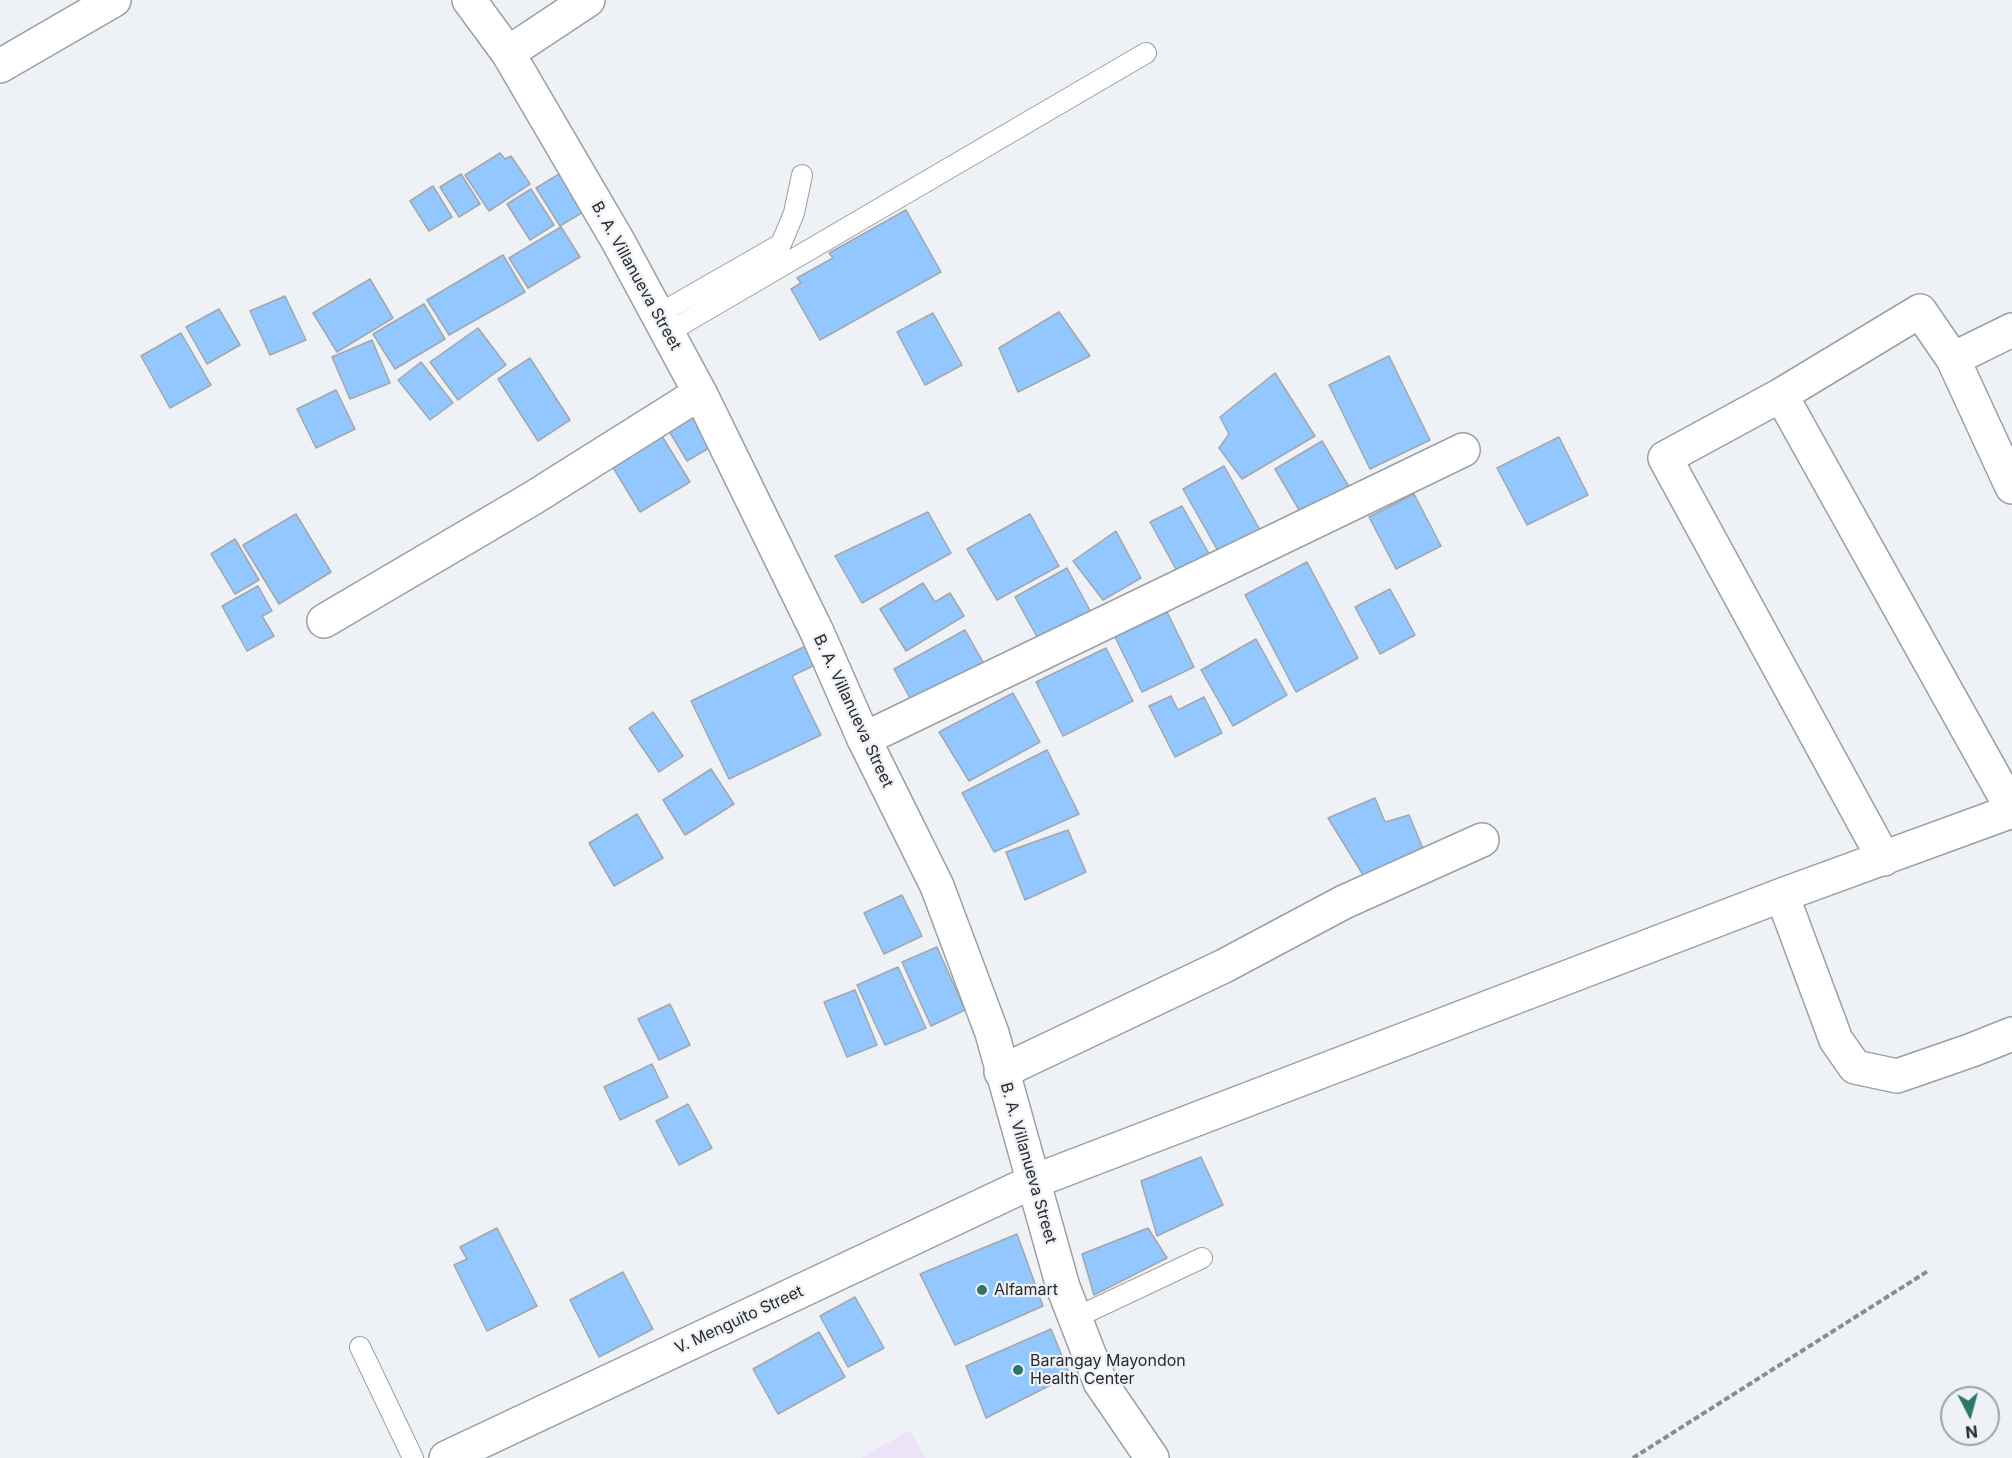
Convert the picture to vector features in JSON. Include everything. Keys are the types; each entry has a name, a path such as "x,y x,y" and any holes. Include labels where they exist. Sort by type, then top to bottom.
{"street":[{"path":"0,66 114,0"},
{"name":"B. A. Villanueva Street","path":"469,0 507,53 618,241 700,393 817,632 864,739 937,886 992,1033 1001,1072 1063,1287 1100,1382 1152,1458"},
{"path":"507,53 588,0"},
{"path":"1884,858 1665,458 1781,395 1920,311 1953,359 2012,487"},
{"path":"1953,359 2012,330"},
{"path":"324,621 533,498 700,393"},
{"path":"1781,395 2012,810"},
{"path":"864,739 1463,450"},
{"name":"V. Menguito Street","path":"446,1458 1032,1182 1782,895 2012,810"},
{"path":"1001,1072 1224,966 1344,902 1482,840"},
{"path":"1782,895 1836,1040 1855,1067 1897,1076 2012,1034"}],"lane":[{"path":"662,324 1146,53"},
{"path":"662,324 781,244 794,213 802,175"},
{"path":"1075,1318 1202,1258"},
{"path":"360,1347 413,1458"}],"path":[{"path":"1633,1458 1928,1271"}],"shaded area":[{"path":"910,1430 925,1458 861,1458"}],"building":[{"path":"500,153 505,159 511,156 530,184 489,211 465,175"},
{"path":"461,174 480,204 459,217 440,187"},
{"path":"559,174 583,212 560,226 536,188"},
{"path":"433,186 452,217 429,231 410,201"},
{"path":"531,189 554,225 530,240 507,204"},
{"path":"906,210 941,272 820,340 791,289 801,283 797,278 833,258 829,253"},
{"path":"561,227 580,257 528,288 509,258"},
{"path":"503,255 525,292 449,335 427,300"},
{"path":"370,279 393,318 337,352 313,313"},
{"path":"285,296 306,340 270,355 250,311"},
{"path":"424,304 445,339 395,369 373,334"},
{"path":"219,309 240,345 207,364 186,327"},
{"path":"1059,312 1090,356 1018,392 999,348"},
{"path":"933,313 962,365 925,385 897,332"},
{"path":"478,328 506,365 458,400 430,362"},
{"path":"181,333 211,385 170,408 141,356"},
{"path":"372,340 390,383 350,399 332,357"},
{"path":"1389,356 1430,440 1370,469 1329,385"},
{"path":"530,358 570,420 538,441 498,379"},
{"path":"421,362 453,403 430,420 398,380"},
{"path":"1275,373 1315,436 1242,479 1219,448 1229,434 1220,417"},
{"path":"336,390 355,429 316,448 297,409"},
{"path":"700,406 721,441 687,461 666,426"},
{"path":"659,431 690,482 640,512 609,461"},
{"path":"1559,437 1588,495 1527,525 1497,468"},
{"path":"1322,441 1352,492 1305,520 1275,469"},
{"path":"1224,466 1264,537 1223,560 1183,489"},
{"path":"1414,494 1441,546 1396,569 1369,517"},
{"path":"1182,506 1211,557 1178,573 1150,522"},
{"path":"928,512 951,553 862,603 835,556"},
{"path":"296,514 331,572 279,604 243,545"},
{"path":"1030,514 1059,566 997,600 967,549"},
{"path":"1116,531 1141,578 1103,600 1073,561"},
{"path":"235,539 259,580 235,594 211,554"},
{"path":"1307,562 1358,658 1296,692 1245,595"},
{"path":"1067,568 1093,616 1041,644 1015,597"},
{"path":"923,583 935,602 950,593 964,616 906,651 880,609"},
{"path":"258,586 272,611 262,616 274,636 247,651 222,606"},
{"path":"1390,589 1415,635 1380,654 1355,607"},
{"path":"1167,612 1194,667 1142,692 1115,637"},
{"path":"965,630 987,669 916,709 894,669"},
{"path":"1256,639 1287,695 1233,726 1201,670"},
{"path":"806,646 815,665 792,676 821,735 729,779 691,701"},
{"path":"1106,648 1133,701 1063,736 1036,682"},
{"path":"1013,693 1040,742 969,781 939,732"},
{"path":"1171,696 1178,710 1204,697 1222,733 1175,757 1149,706"},
{"path":"653,712 683,756 659,772 629,728"},
{"path":"1047,750 1079,814 994,852 962,793"},
{"path":"711,769 734,804 685,835 663,800"},
{"path":"1375,798 1385,822 1409,815 1424,851 1363,875 1328,818"},
{"path":"637,814 663,858 614,886 589,843"},
{"path":"1068,830 1086,872 1025,900 1006,852"},
{"path":"902,895 922,936 884,954 864,913"},
{"path":"937,947 965,1010 931,1026 902,962"},
{"path":"898,967 926,1028 885,1045 857,985"},
{"path":"855,990 877,1045 847,1057 824,1002"},
{"path":"670,1004 690,1045 659,1060 638,1019"},
{"path":"652,1064 668,1097 620,1120 604,1087"},
{"path":"688,1104 712,1148 679,1165 656,1121"},
{"path":"1201,1157 1223,1205 1157,1236 1141,1181"},
{"path":"497,1228 537,1306 487,1331 454,1265 467,1259 460,1247"},
{"path":"1148,1228 1167,1258 1094,1295 1082,1254"},
{"name":"Alfamart","path":"1017,1234 1043,1306 955,1345 920,1274"},
{"path":"623,1272 653,1329 599,1357 570,1300"},
{"path":"855,1297 884,1348 848,1367 820,1316"},
{"name":"Barangay Mayondon Health Center","path":"1051,1329 1070,1375 986,1418 966,1366"},
{"path":"819,1332 845,1377 778,1414 753,1369"}],"place":[{"name":"Alfamart","path":"982,1290"},
{"name":"Barangay Mayondon Health Center","path":"1018,1370"}]}
